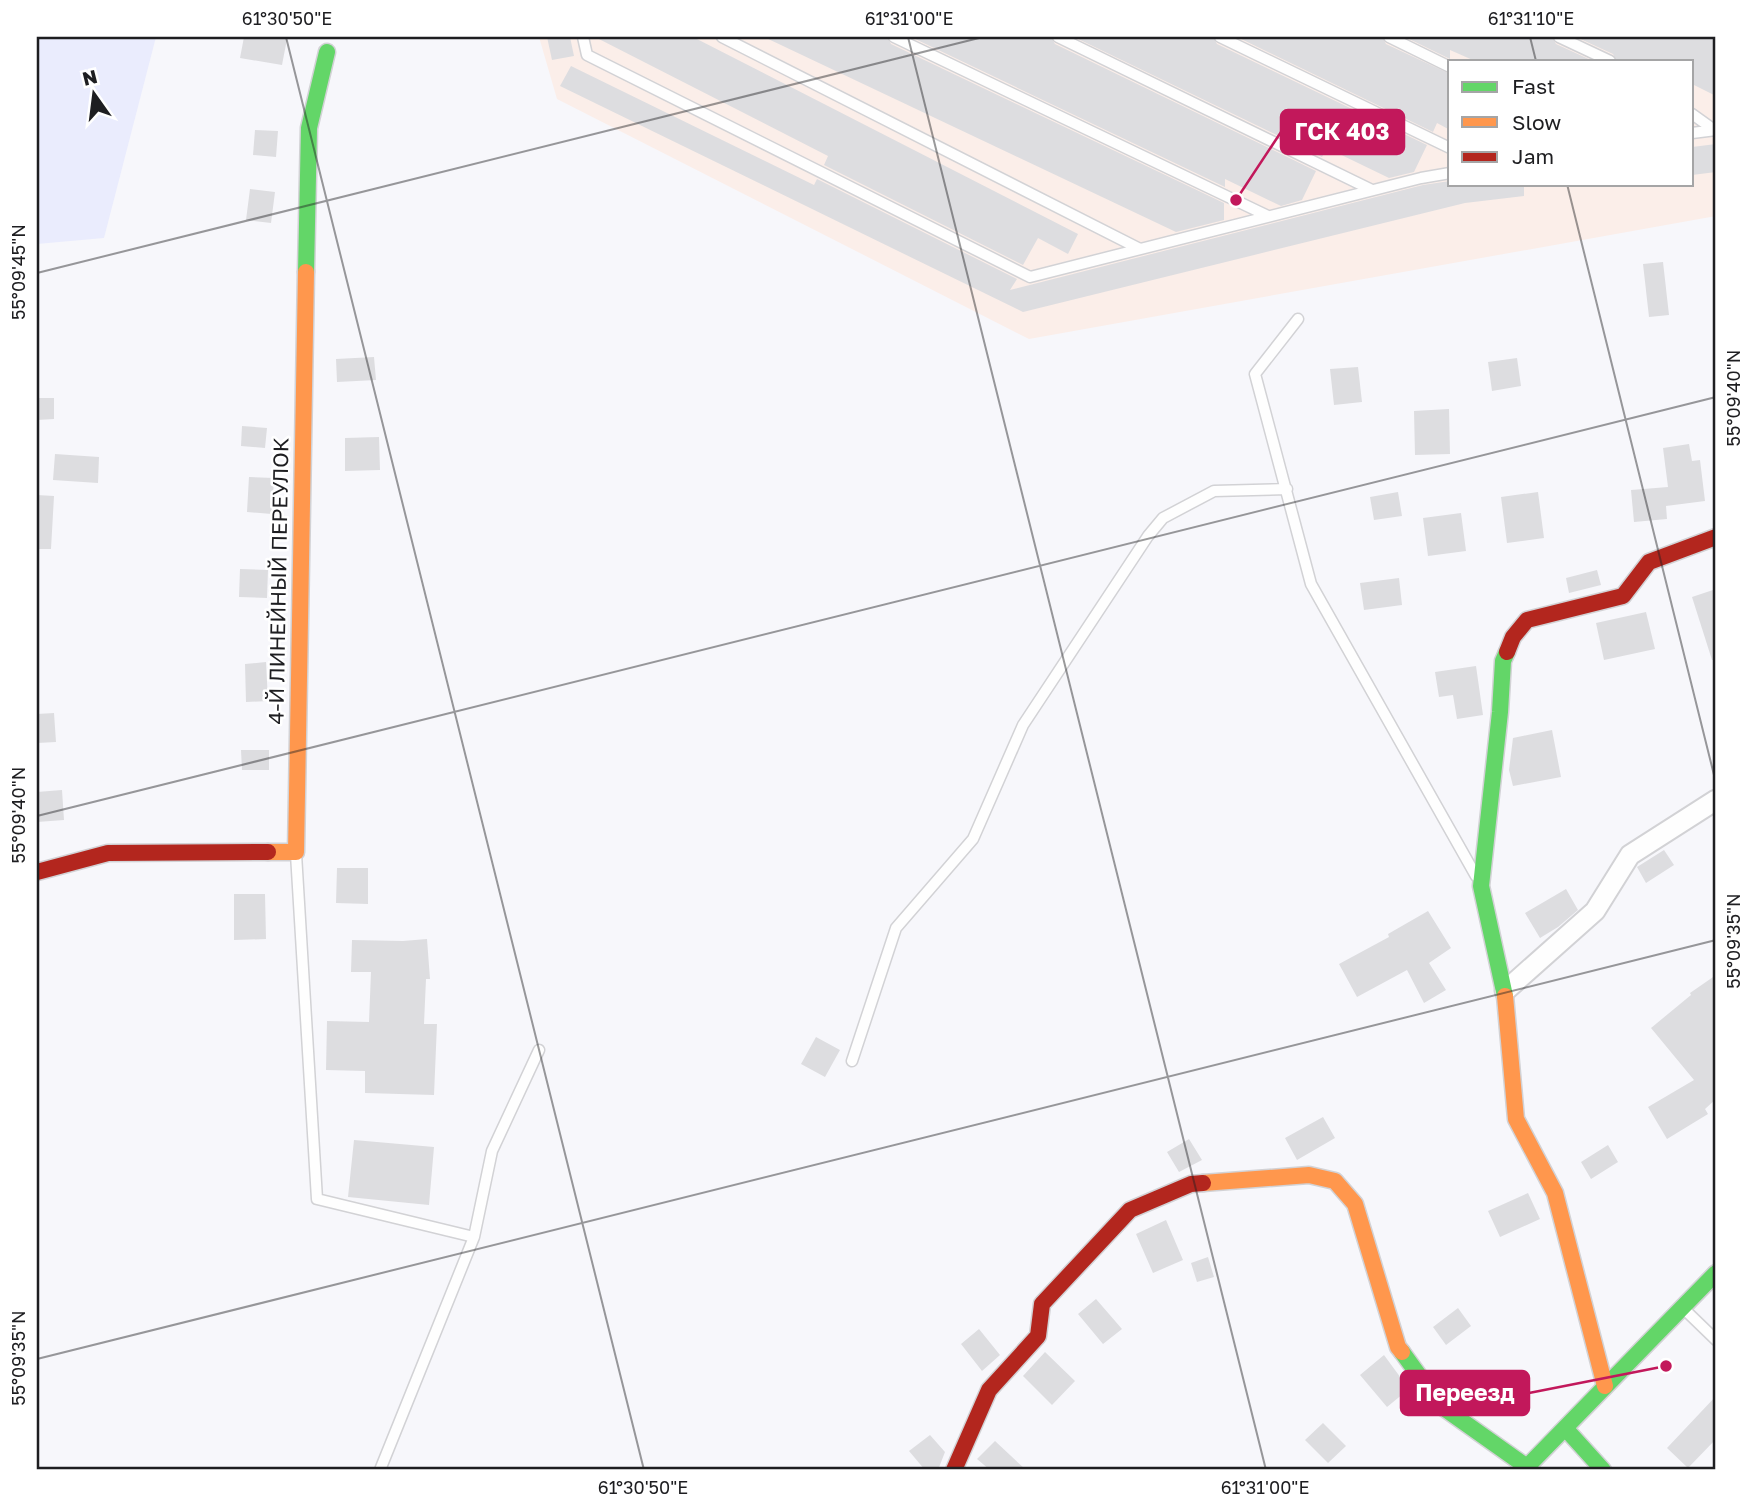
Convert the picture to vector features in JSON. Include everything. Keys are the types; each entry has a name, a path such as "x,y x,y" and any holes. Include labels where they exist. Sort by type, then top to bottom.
{"street":[{"name":"4-Й ЛИНЕЙНЫЙ ПЕРЕУЛОК","path":"296,852 309,128 327,52"},
{"path":"1605,1386 1555,1193 1516,1119 1505,991 1481,886 1503,661 1513,637 1527,620 1623,596 1649,562 1716,537"},
{"path":"1505,991 1595,911 1630,855 1716,800"},
{"path":"37,872 108,853 296,852"},
{"path":"954,1470 989,1391 1038,1336 1042,1304 1130,1210 1191,1184 1309,1175 1335,1181 1355,1204 1398,1347 1441,1406 1526,1469 1716,1273"},
{"path":"1566,1428 1603,1470"}],"lane":[{"path":"583,37 587,55 1030,276 1448,173"},
{"path":"722,37 1140,249"},
{"path":"894,37 1269,217"},
{"path":"1058,37 1373,190"},
{"path":"1220,37 1448,147"},
{"path":"1389,37 1448,66"},
{"path":"1559,37 1608,60"},
{"path":"1694,115 1715,130"},
{"path":"1694,133 1715,130"},
{"path":"1298,319 1255,374 1311,584 1481,886"},
{"path":"852,1061 896,928 973,839 1023,725 1148,536 1163,518 1214,491 1287,489"},
{"path":"296,852 317,1199 474,1237"},
{"path":"380,1470 474,1237 492,1151 539,1050"},
{"path":"1683,1307 1716,1340"}],"shaded area":[{"path":"37,37 156,37 104,238 37,244"},
{"path":"539,37 1716,37 1716,216 1029,339 557,99"}],"building":[{"path":"244,37 287,39 282,65 240,58"},
{"path":"547,37 570,37 574,56 552,60"},
{"path":"595,37 693,37 1078,234 1068,254 1038,238 1023,265 824,165 828,156"},
{"path":"764,37 887,37 891,44 1224,203 1224,220 1176,232"},
{"path":"911,37 1051,37 1055,44 1316,171 1302,200 1281,206 1225,179 1225,187"},
{"path":"1074,37 1213,37 1217,44 1427,145 1414,172 1389,178 1327,148 1322,157"},
{"path":"1237,37 1382,37 1386,44 1448,73 1448,129 1437,123 1433,132"},
{"path":"1405,37 1552,37 1556,44 1591,60 1473,60 1450,50 1450,59"},
{"path":"1576,37 1716,37 1716,96 1694,85 1694,60 1616,60 1613,54"},
{"path":"571,66 814,185 817,179 1017,279 1010,290 1423,185 1448,181 1448,186 1524,186 1524,196 1465,203 1023,312 560,86"},
{"path":"255,130 278,131 276,157 253,155"},
{"path":"1716,144 1716,172 1694,175 1694,147"},
{"path":"250,189 275,192 271,223 246,220"},
{"path":"1663,262 1669,315 1649,317 1643,264"},
{"path":"374,357 376,380 337,382 336,359"},
{"path":"1517,358 1521,386 1492,391 1488,362"},
{"path":"1358,367 1362,402 1334,405 1330,369"},
{"path":"37,398 54,398 54,419 37,420"},
{"path":"1449,409 1450,454 1415,455 1414,411"},
{"path":"242,426 267,428 265,448 241,446"},
{"path":"379,437 380,470 345,471 345,438"},
{"path":"1689,444 1692,461 1700,460 1705,501 1666,506 1667,519 1634,522 1631,490 1668,487 1663,448"},
{"path":"55,454 99,457 98,483 53,480"},
{"path":"249,477 274,478 272,514 247,512"},
{"path":"1398,492 1402,516 1374,520 1370,497"},
{"path":"1538,492 1544,538 1507,543 1501,497"},
{"path":"37,495 54,496 51,549 37,549"},
{"path":"1461,513 1466,551 1428,556 1423,518"},
{"path":"240,569 268,570 267,598 239,597"},
{"path":"1597,570 1601,585 1569,593 1566,578"},
{"path":"1399,578 1402,605 1364,610 1360,583"},
{"path":"1716,589 1716,660 1712,660 1692,597"},
{"path":"1646,612 1655,649 1604,660 1596,623"},
{"path":"266,662 268,701 246,702 245,664"},
{"path":"1476,666 1483,715 1457,719 1453,695 1439,697 1435,672"},
{"path":"54,713 56,742 37,743 37,714"},
{"path":"1552,730 1561,777 1513,786 1509,770 1513,738"},
{"path":"241,750 269,750 269,770 242,770"},
{"path":"62,790 64,820 37,822 37,792"},
{"path":"1664,850 1674,865 1646,883 1637,867"},
{"path":"337,868 368,868 368,904 336,903"},
{"path":"1566,889 1578,910 1540,938 1525,913"},
{"path":"234,894 265,894 266,939 234,940"},
{"path":"1428,911 1451,948 1429,963 1446,990 1424,1003 1407,970 1357,997 1339,964 1389,937 1388,934"},
{"path":"427,939 430,979 426,979 424,1024 437,1024 434,1095 365,1093 365,1071 326,1070 327,1021 369,1022 371,972 351,972 352,940"},
{"path":"1716,975 1716,1099 1705,1109 1708,1114 1667,1139 1648,1107 1694,1080 1651,1028 1691,995 1690,993"},
{"path":"816,1037 840,1050 825,1077 801,1064"},
{"path":"1323,1117 1335,1138 1297,1160 1285,1138"},
{"path":"1189,1139 1202,1160 1179,1172 1167,1152"},
{"path":"354,1140 434,1147 429,1205 348,1197"},
{"path":"1608,1145 1618,1162 1591,1179 1581,1162"},
{"path":"1528,1193 1540,1219 1500,1237 1488,1211"},
{"path":"1166,1220 1183,1260 1153,1273 1136,1234"},
{"path":"1208,1257 1214,1277 1197,1282 1191,1263"},
{"path":"1096,1299 1122,1329 1103,1344 1078,1314"},
{"path":"1458,1308 1471,1326 1446,1345 1433,1327"},
{"path":"979,1329 1000,1355 982,1371 961,1344"},
{"path":"1045,1352 1075,1381 1052,1405 1023,1376"},
{"path":"1384,1355 1409,1389 1387,1407 1360,1375"},
{"path":"1716,1396 1716,1439 1688,1468 1667,1448"},
{"path":"1323,1423 1346,1446 1328,1463 1305,1440"},
{"path":"930,1435 945,1452 938,1470 925,1470 909,1451"},
{"path":"995,1441 1026,1470 990,1470 977,1459"}],"traffic: fast":[{"path":"306,272 309,128 327,52"},
{"path":"1505,996 1481,886 1503,661 1507,652"},
{"path":"1524,1470 1716,1273"},
{"path":"1402,1352 1441,1406 1527,1467"},
{"path":"1565,1428 1603,1470"}],"traffic: slow":[{"path":"268,852 296,852 306,272"},
{"path":"1505,996 1516,1119 1555,1193 1605,1386"},
{"path":"1203,1183 1309,1175 1335,1181 1355,1204 1398,1347 1402,1352"}],"traffic: jam":[{"path":"1507,652 1513,637 1527,620 1623,596 1649,562 1716,537"},
{"path":"37,872 108,853 268,852"},
{"path":"954,1470 989,1390 1038,1336 1042,1304 1130,1210 1191,1184 1203,1183"}],"place":[{"name":"ГСК 403","path":"1236,200"},
{"name":"Переезд","path":"1666,1366"}]}
